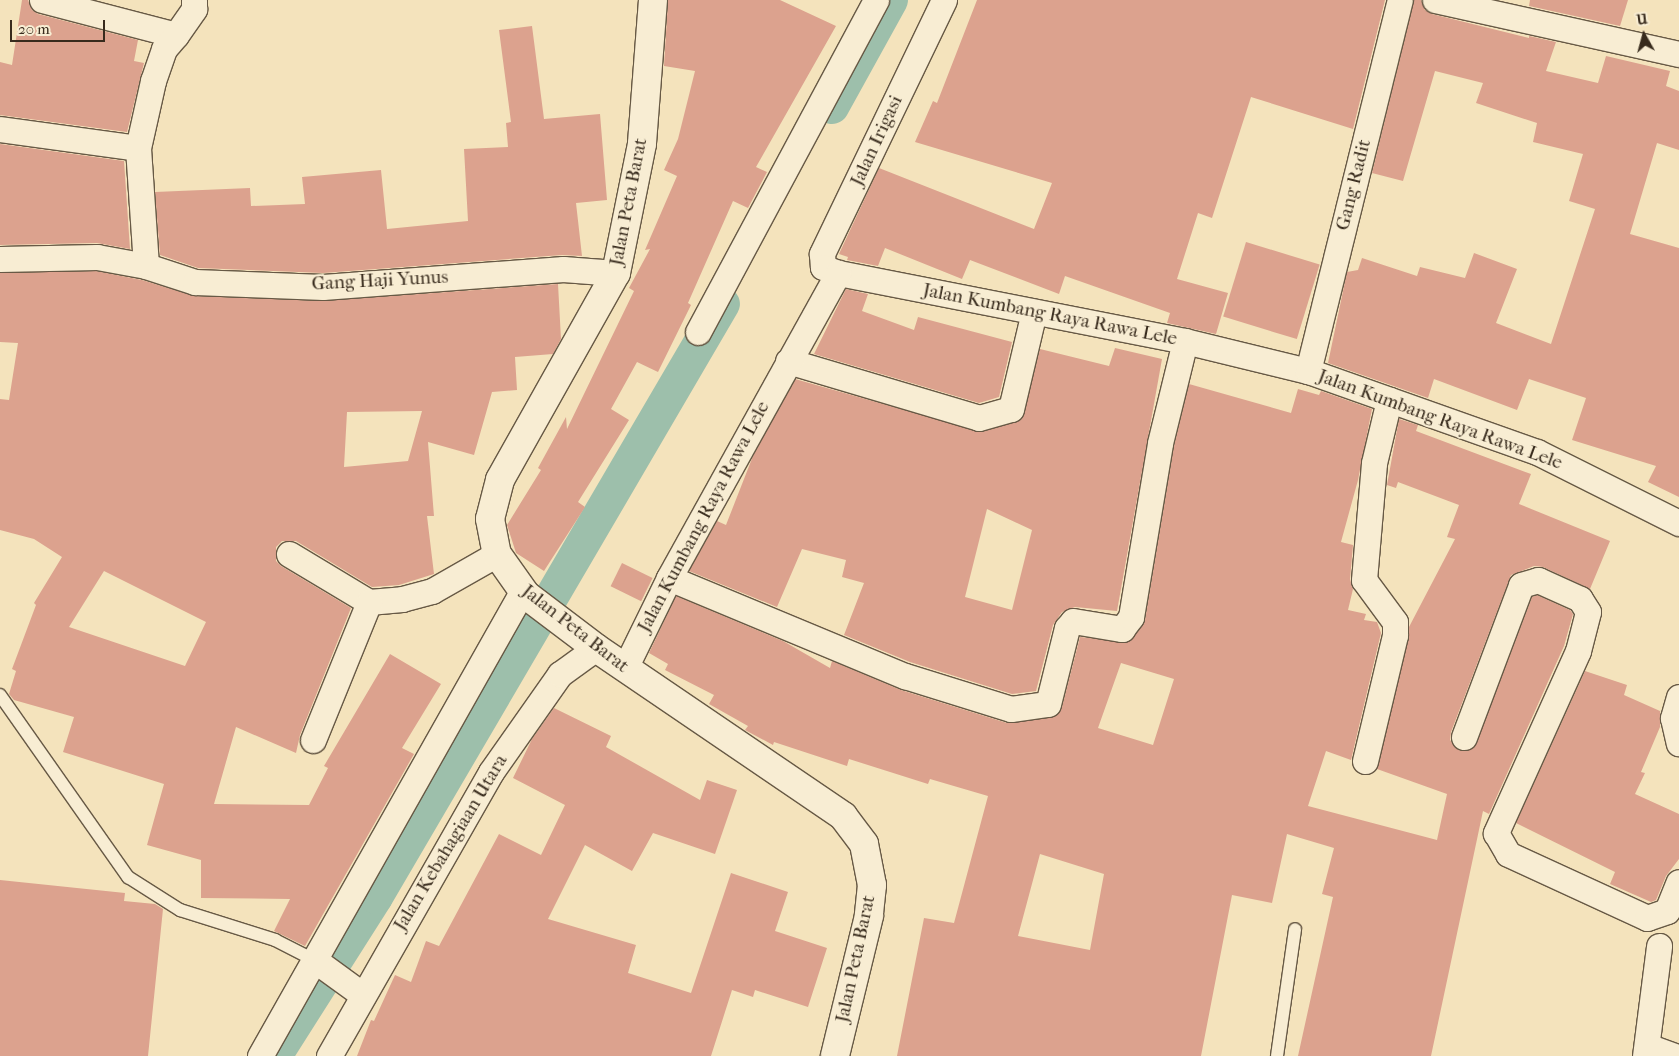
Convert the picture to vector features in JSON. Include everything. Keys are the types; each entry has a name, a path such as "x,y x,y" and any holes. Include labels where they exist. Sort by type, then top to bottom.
{"main road":[{"name":"Jalan Peta Barat","path":"653,0 642,144 616,273 500,480 490,519 497,554 524,593 594,647 843,816 864,844 872,885 869,916 835,1056"}],"street":[{"path":"42,0 176,35"},
{"path":"146,266 138,148 152,81 164,50 194,9 194,0"},
{"path":"698,332 876,0"},
{"name":"Jalan Irigasi","path":"838,273 823,267 822,254 944,0"},
{"name":"Gang Radit","path":"1308,371 1400,0"},
{"path":"1435,0 1679,54"},
{"path":"0,129 138,148"},
{"name":"Gang Haji Yunus","path":"0,259 97,257 146,266 195,282 323,287 563,269 616,273"},
{"name":"Jalan Kumbang Raya Rawa Lele","path":"625,668 669,578 838,273 1185,341 1308,371 1537,452 1679,523"},
{"path":"788,361 979,418 1011,409 1034,312"},
{"path":"669,578 905,676 1011,709 1048,704 1067,628 1073,621 1122,629 1131,617 1160,443 1185,341"},
{"path":"1364,761 1395,635 1395,622 1364,580 1374,463 1389,400"},
{"path":"289,554 369,602 402,599 432,591 497,554"},
{"path":"1464,737 1521,585 1538,580 1580,599 1588,612 1578,651 1496,833 1508,854 1647,918 1667,911 1679,882"},
{"path":"260,1056 318,963 524,593"},
{"path":"313,740 369,602"},
{"name":"Jalan Kebahagiaan Utara","path":"329,1056 359,993 491,772 560,674 594,647"},
{"path":"1679,697 1673,718 1679,743"},
{"path":"1659,946 1646,1051 1675,1056"},
{"path":"318,963 359,993"}],"lane":[{"path":"0,695 128,877 180,910 275,940 318,963"},
{"path":"1278,1056 1295,929"}],"building":[{"path":"22,0 28,0 32,10 38,14 138,40 134,61 144,63 127,132 0,115 0,62 12,65"},
{"path":"668,0 780,0 836,26 756,167 767,172 748,208 733,201 688,303 691,305 658,372 637,362 611,409 629,420 578,502 585,507 544,571 516,553 507,525 541,470 538,468 566,417 567,429 634,291 629,288 650,249 645,250 677,176 664,170 678,139 695,71 664,66"},
{"path":"977,0 1385,0 1353,129 1251,97 1212,218 1198,213 1177,279 1228,293 1216,334 1167,323 1170,313 1065,276 1059,294 970,260 962,279 885,248 878,266 847,260 848,257 839,254 879,168 1034,229 1052,183 915,142 933,101 937,103"},
{"path":"1414,0 1421,0 1425,10 1432,14 1529,38 1529,36 1556,42 1546,71 1598,83 1606,56 1670,71 1666,86 1679,91 1679,150 1657,143 1630,234 1679,248 1679,497 1648,482 1656,466 1572,440 1586,398 1529,379 1517,410 1434,379 1428,398 1328,363 1347,272 1358,270 1362,258 1417,276 1420,267 1465,278 1474,253 1517,269 1496,323 1551,344 1595,209 1569,201 1583,154 1533,142 1537,123 1476,103 1483,83 1435,71 1403,181 1372,173"},
{"path":"1530,0 1628,0 1620,26 1529,6"},
{"path":"532,26 544,119 600,114 607,200 576,203 582,256 562,255 323,273 198,268 160,255 155,192 250,188 251,206 305,204 302,177 381,170 387,229 468,221 464,149 508,147 506,123 511,122 499,30"},
{"path":"0,144 124,161 130,249 97,243 0,245"},
{"path":"1246,242 1320,265 1297,339 1223,317"},
{"path":"96,271 142,280 194,296 322,301 558,284 561,339 553,354 515,357 517,390 492,392 474,455 428,442 434,516 427,516 434,574 399,585 372,587 296,541 282,541 276,547 276,561 281,566 351,608 300,735 296,753 236,727 214,804 309,805 328,768 324,766 390,654 441,684 402,748 414,754 305,946 274,931 290,899 201,898 201,860 147,845 164,784 63,752 74,717 14,700 9,694 16,671 12,669 36,605 34,603 62,557 34,539 0,530 0,399 9,400 18,343 0,342 0,273","holes":["422,411 408,461 344,467 347,412","104,571 206,622 185,666 69,627"]},
{"path":"846,289 868,294 862,311 914,330 918,317 1012,342 999,397 979,403 814,354"},
{"path":"1115,348 1162,359 1117,611 1075,607 1062,612 1053,625 1036,691 1012,694 910,662 844,635 864,583 842,577 846,560 802,549 777,607 689,571 717,521 726,525 753,456 795,379 982,432 1022,419 1040,349 1109,366","holes":["987,509 1032,530 1012,610 965,597"]},
{"path":"1189,384 1291,413 1298,389 1319,395 1321,391 1372,409 1358,480 1341,542 1353,545 1350,579 1353,589 1348,610 1366,614 1364,620 1377,622 1381,633 1351,760 1326,751 1308,806 1437,840 1447,794 1377,769 1409,627 1455,539 1447,537 1459,505 1398,482 1396,488 1387,485 1399,419 1418,425 1416,431 1531,474 1519,504 1610,541 1590,589 1543,567 1534,566 1511,575 1451,732 1450,740 1459,750 1467,751 1477,742 1532,597 1537,595 1570,610 1573,614 1564,646 1489,814 1483,811 1431,1056 1298,1056 1333,897 1322,894 1334,848 1287,834 1272,903 1232,895 1201,1056 897,1056 924,918 954,923 988,796 930,779 928,784 849,759 847,766 774,742 773,745 745,730 748,726 709,704 714,695 665,670 668,664 649,653 676,596 783,641 830,668 832,661 901,690 1007,723 1057,715 1062,707 1080,637 1127,642 1145,620 1174,446","holes":["1121,663 1174,679 1153,745 1098,728","1040,854 1104,874 1090,950 1018,936"]},
{"path":"622,563 653,578 641,601 611,586"},
{"path":"1585,671 1627,685 1624,695 1660,711 1660,727 1641,772 1645,773 1635,794 1679,814 1679,859 1666,876 1656,900 1651,902 1610,884 1615,872 1516,823"},
{"path":"554,708 611,736 606,747 700,800 707,780 737,790 715,854 653,833 632,871 585,845 548,919 636,945 628,973 691,993 731,873 788,892 775,931 827,948 808,1007 755,990 753,997 732,990 711,1056 357,1056 371,1020 374,1021 395,975 411,982 426,941 439,946 499,834 541,855 565,805 513,778 532,739"},
{"path":"0,880 125,893 124,901 155,904 163,909 148,1056 0,1056"}],"waterway":[{"path":"832,107 891,0"},
{"path":"275,1056 376,897 723,304"}]}
